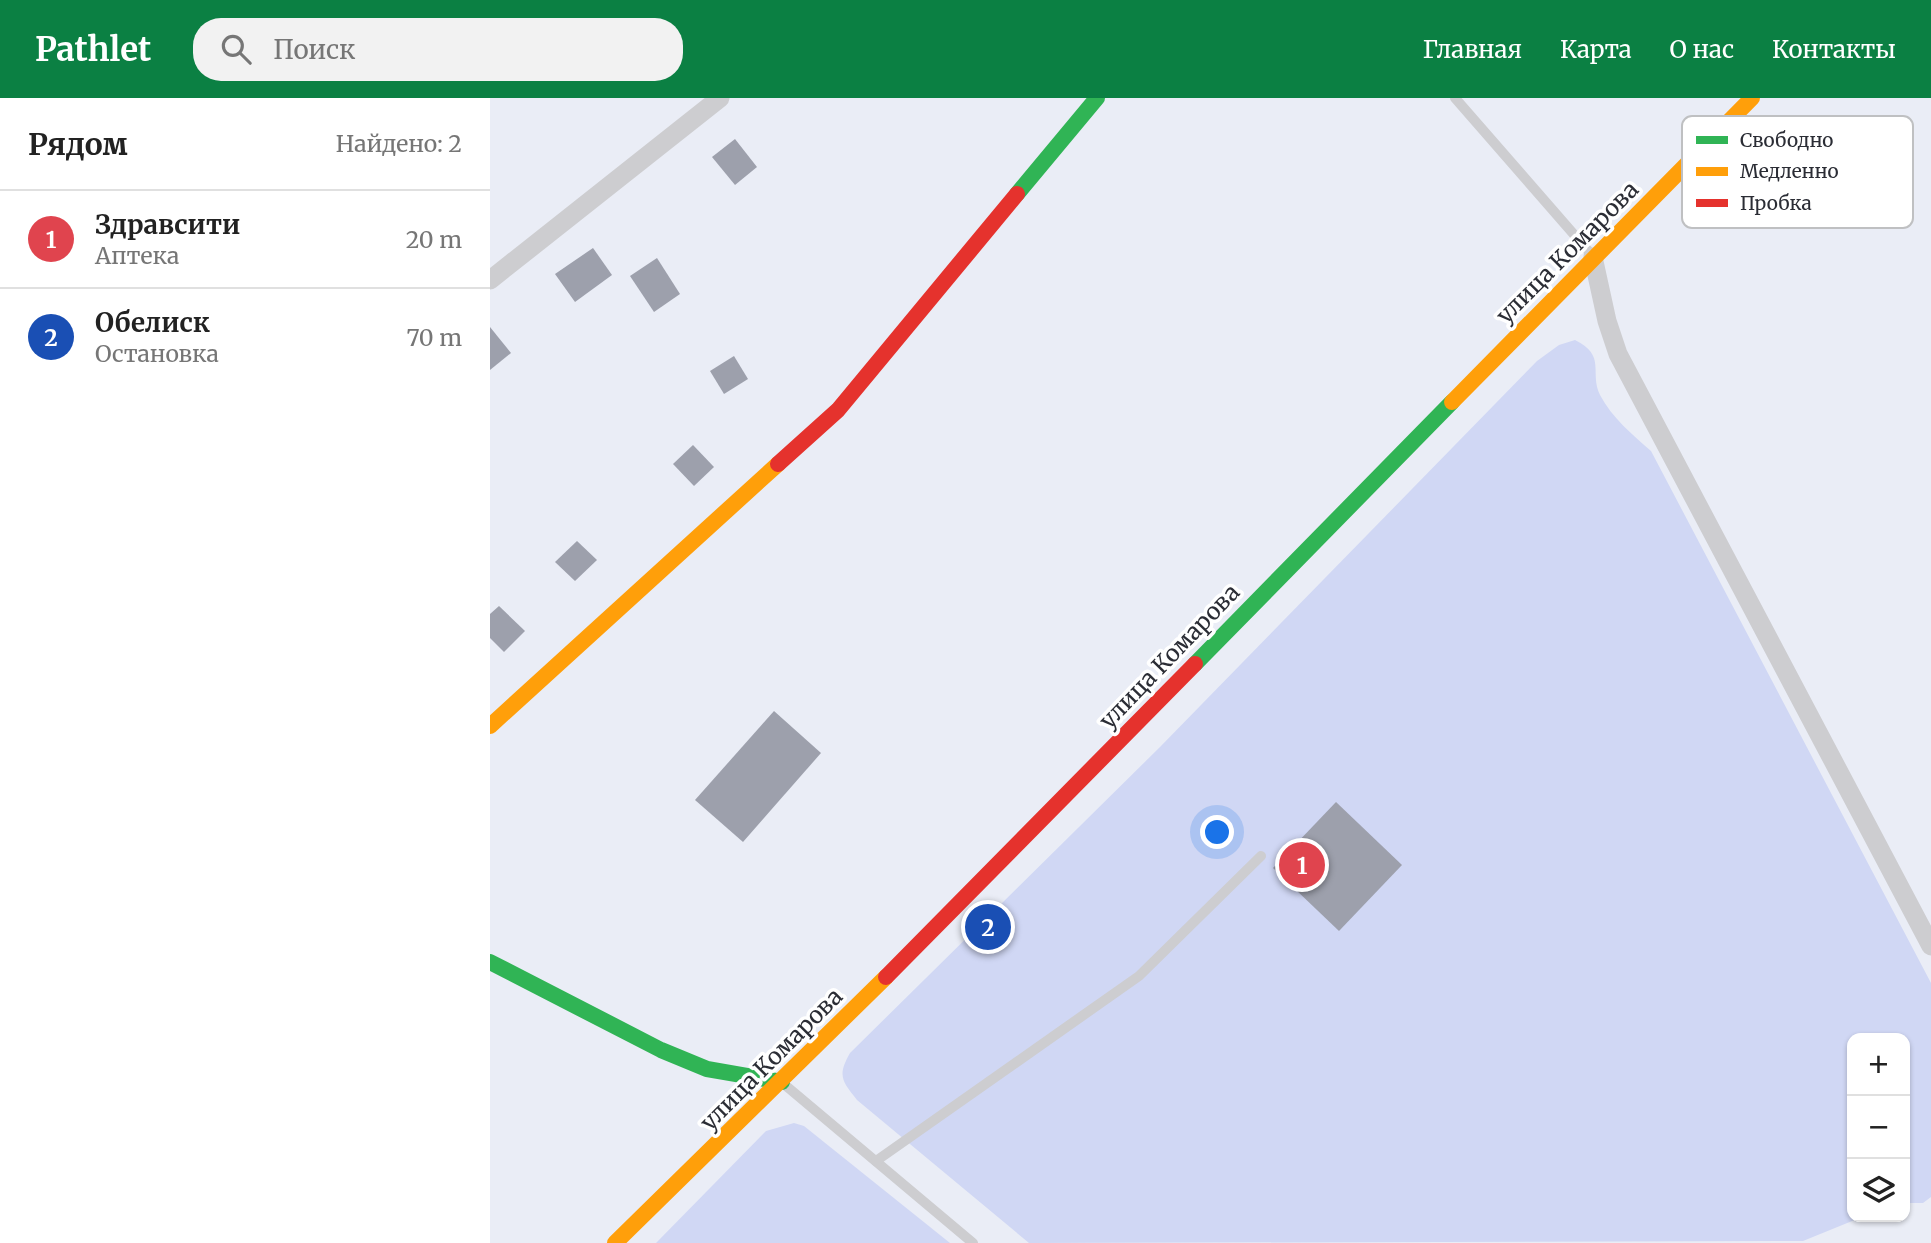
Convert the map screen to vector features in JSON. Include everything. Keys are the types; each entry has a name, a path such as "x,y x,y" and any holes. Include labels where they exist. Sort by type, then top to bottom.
{"main road":[{"path":"490,726 838,410 1097,98"},
{"name":"улица Комарова","path":"1734,116 1752,98"},
{"name":"улица Комарова","path":"615,1243 782,1082 1682,168"},
{"path":"490,962 661,1050 707,1069 782,1082"}],"street":[{"path":"490,280 720,98"},
{"path":"1593,257 1607,321 1618,354 1931,946"}],"lane":[{"path":"1455,98 1593,257"},
{"path":"876,1161 1139,976 1261,856"},
{"path":"782,1082 972,1243"}],"shaded area":[{"path":"1575,340 1591,352 1600,395 1623,426 1651,451 1931,983 1931,1197 1923,1203 1910,1203 1910,1033 1847,1033 1847,1222 1850,1222 1803,1241 1029,1243 857,1100 843,1078 850,1053 1160,747 1537,361 1559,345"},
{"path":"794,1123 804,1126 950,1243 656,1243 766,1131"}],"building":[{"path":"735,139 757,167 735,185 712,157"},
{"path":"593,248 612,275 575,302 555,274"},
{"path":"657,258 680,294 654,312 630,276"},
{"path":"490,327 511,353 490,370"},
{"path":"734,356 748,379 724,394 710,371"},
{"path":"693,445 714,467 694,486 673,464"},
{"path":"577,541 597,560 575,581 555,562"},
{"path":"499,606 525,631 504,652 490,638 490,614"},
{"path":"774,711 821,753 743,842 695,800"},
{"path":"1336,802 1402,865 1339,931 1273,868"}],"traffic: fast":[{"path":"1017,194 1097,98"},
{"path":"1195,664 1452,402"},
{"path":"490,962 661,1050 707,1069 782,1082"}],"traffic: slow":[{"path":"1734,116 1752,98"},
{"path":"1452,402 1682,169"},
{"path":"490,726 778,464"},
{"path":"615,1243 886,977"}],"traffic: jam":[{"path":"778,464 838,410 1017,194"},
{"path":"886,977 1195,664"}],"place":[{"name":"Здравсити","path":"1302,865"},
{"name":"Обелиск","path":"988,927"}]}
